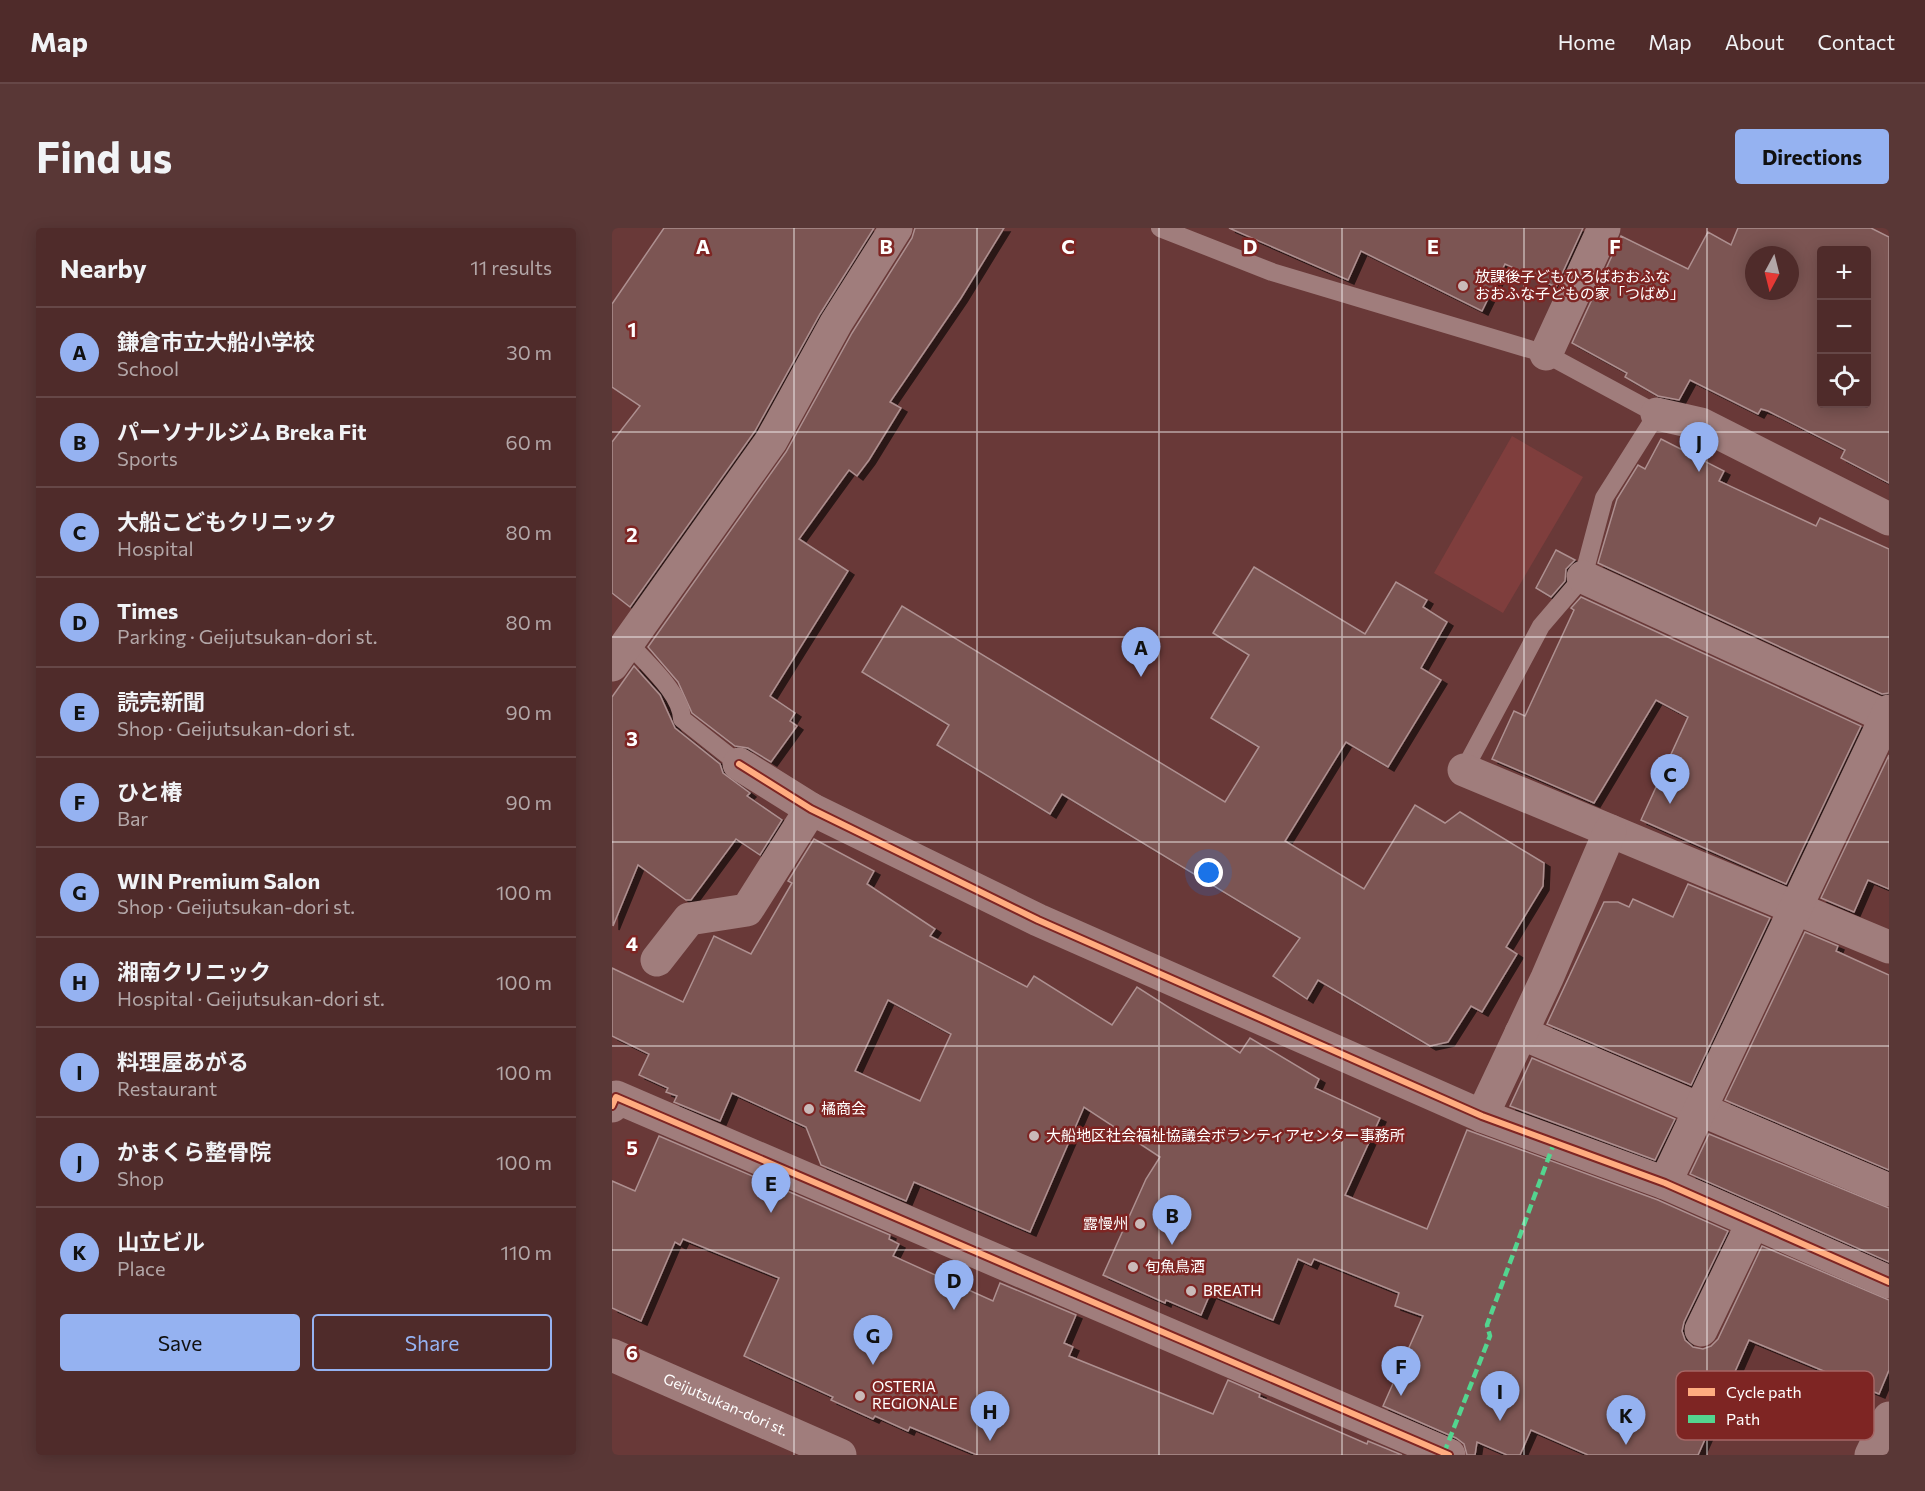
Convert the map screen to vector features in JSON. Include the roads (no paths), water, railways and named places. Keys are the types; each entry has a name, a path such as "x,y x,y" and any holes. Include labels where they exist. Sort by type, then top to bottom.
{"street":[{"path":"620,653 771,441 836,323 896,228"},
{"path":"1546,354 1604,228"},
{"path":"1657,414 1701,424 1889,519"},
{"path":"1584,577 1888,715 1795,905 1665,1183"},
{"path":"739,764 811,810 1038,920 1482,1116 1665,1183 1889,1282"},
{"path":"1464,770 1795,905 1889,947"},
{"path":"657,960 689,919 747,910 811,810"},
{"path":"1482,1116 1610,831"},
{"path":"1521,1033 1889,1190"},
{"path":"612,1106 616,1097 1449,1455"},
{"path":"1701,1330 1753,1222"},
{"name":"Geijutsukan-dori st.","path":"612,1355 840,1455"},
{"path":"1871,1455 1889,1418"}],"lane":[{"path":"1160,228 1272,272 1546,354 1657,414 1604,498 1584,577 1541,626 1464,770"},
{"path":"620,653 654,673 669,686 681,706 682,719 739,764"}],"place":[{"name":"放課後子どもひろばおおふな おおふな子どもの家「つばめ」","path":"1463,286"},
{"name":"かまくら整骨院","path":"1699,472"},
{"name":"鎌倉市立大船小学校","path":"1141,677"},
{"name":"大船こどもクリニック","path":"1670,804"},
{"name":"橘商会","path":"809,1109"},
{"name":"大船地区社会福祉協議会ボランティアセンター事務所","path":"1034,1136"},
{"name":"読売新聞","path":"771,1213"},
{"name":"露慢州","path":"1140,1224"},
{"name":"パーソナルジム Breka Fit","path":"1172,1245"},
{"name":"旬魚鳥酒","path":"1133,1267"},
{"name":"BREATH","path":"1191,1291"},
{"name":"Times","path":"954,1310"},
{"name":"WIN Premium Salon","path":"873,1365"},
{"name":"OSTERIA REGIONALE","path":"860,1396"},
{"name":"ひと椿","path":"1401,1396"},
{"name":"料理屋あがる","path":"1500,1421"},
{"name":"湘南クリニック","path":"990,1441"},
{"name":"山立ビル","path":"1626,1445"}]}
